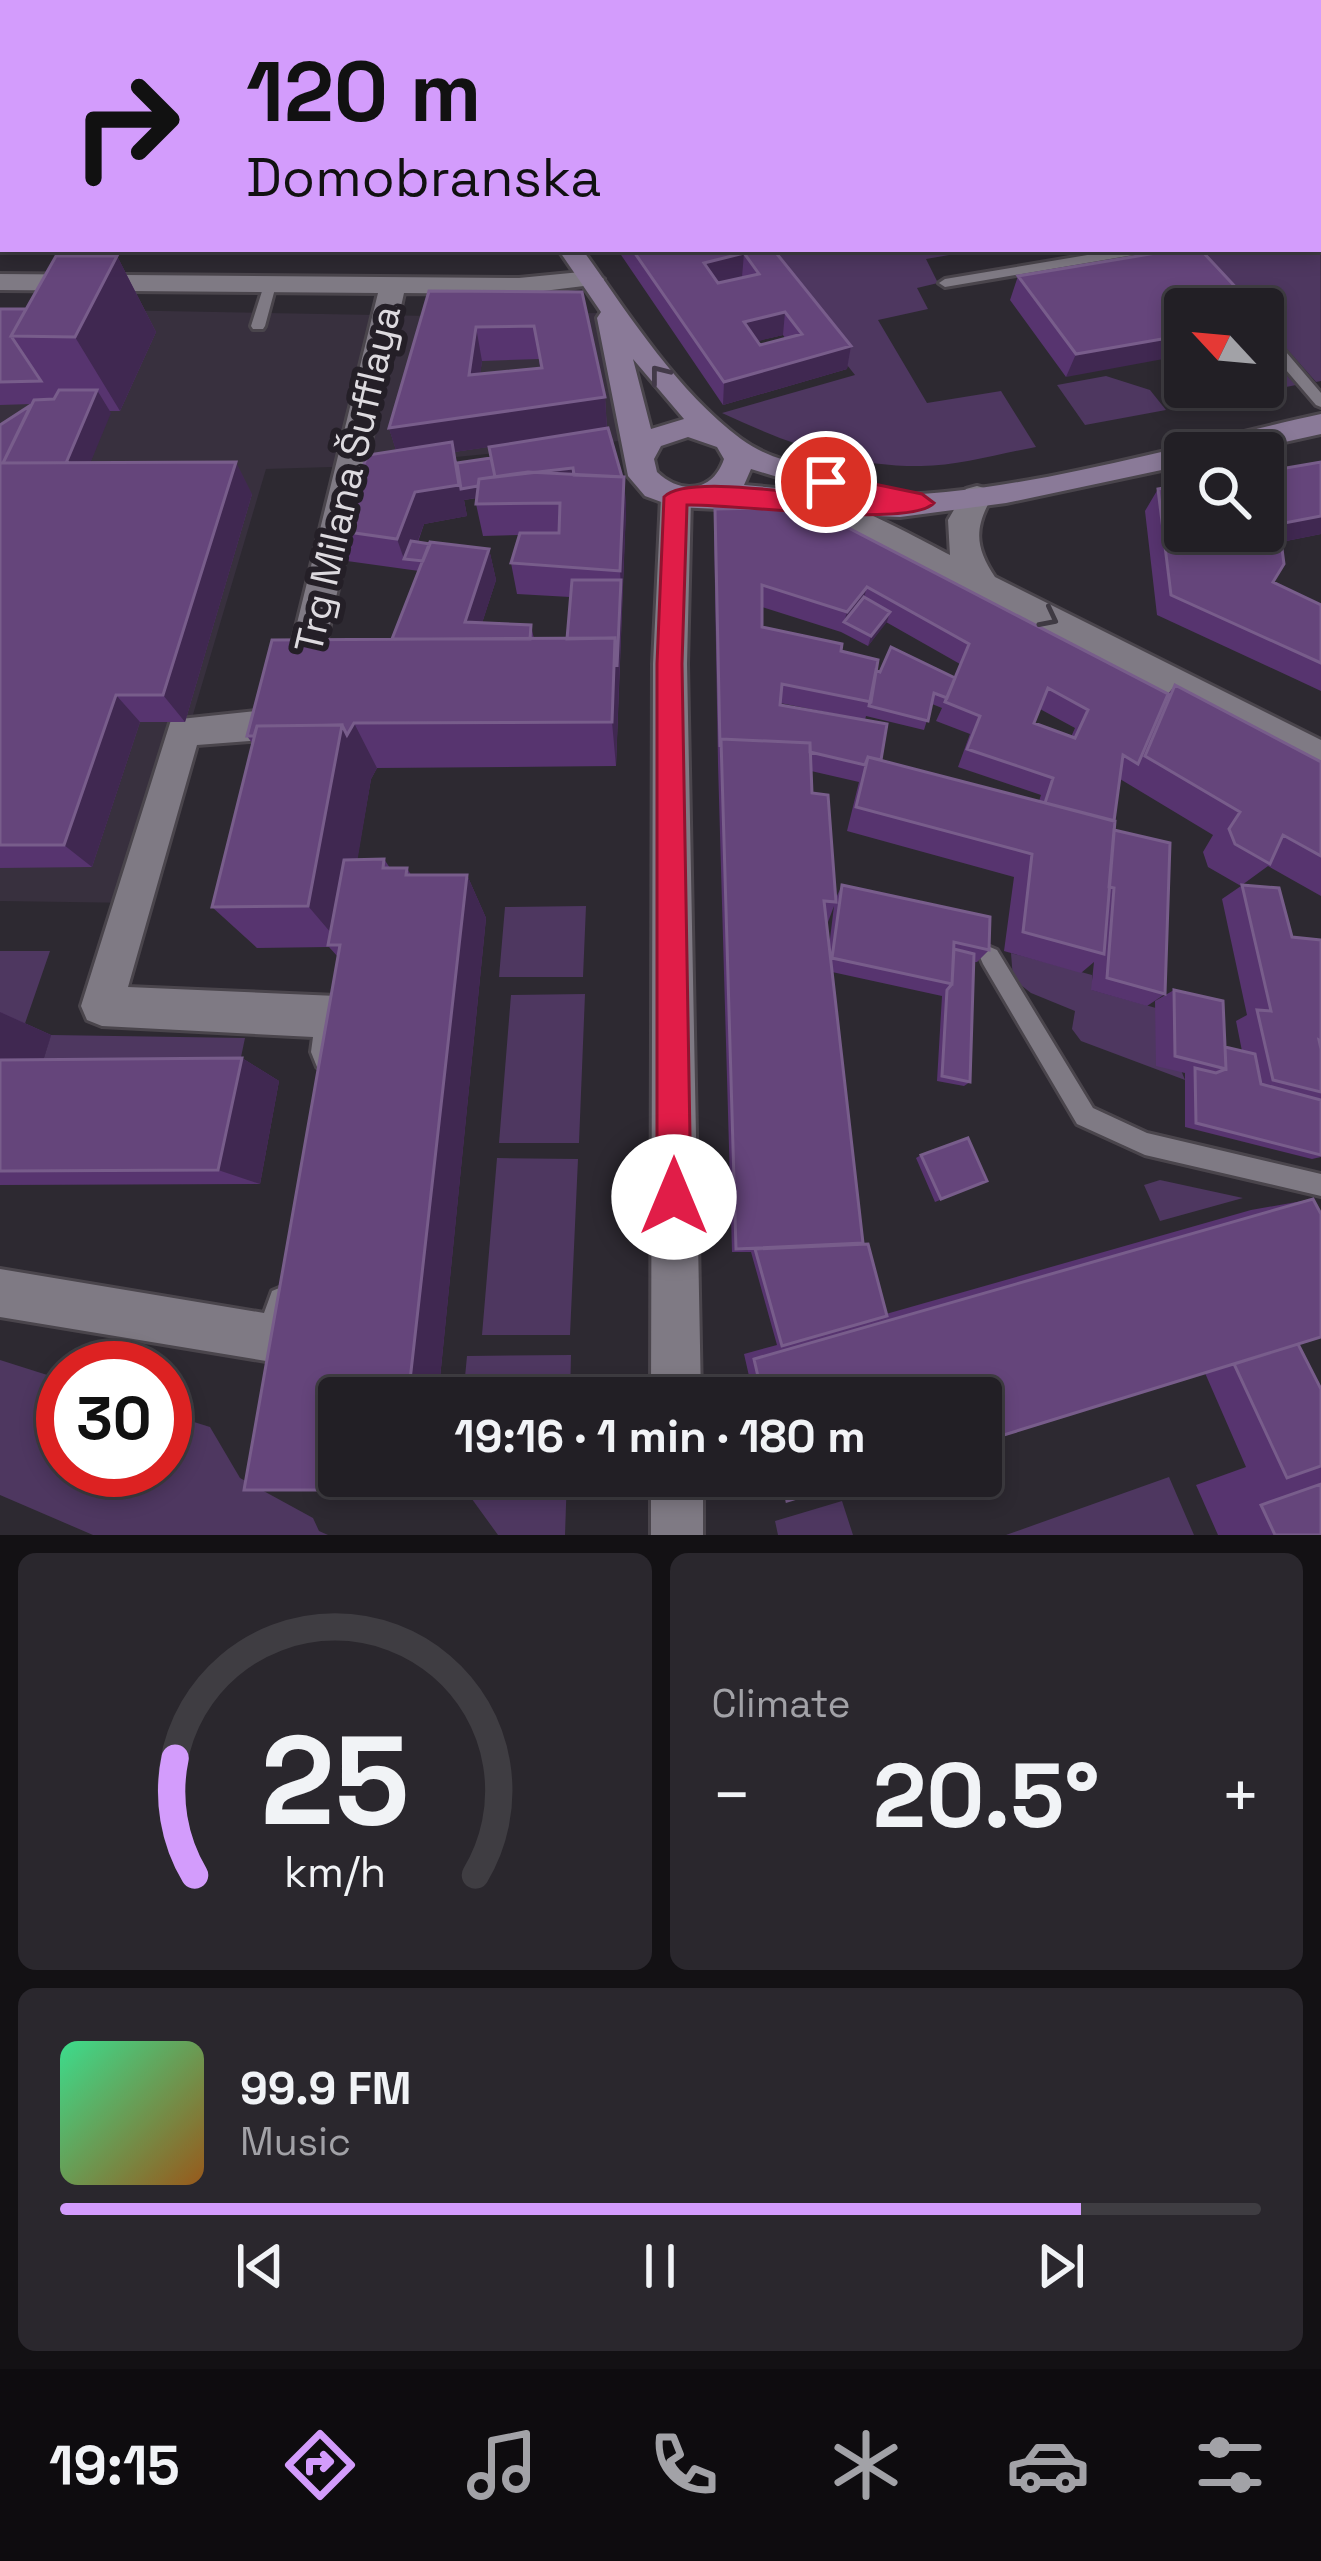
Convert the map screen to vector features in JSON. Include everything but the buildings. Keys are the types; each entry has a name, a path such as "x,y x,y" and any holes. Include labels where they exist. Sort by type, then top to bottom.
{"main road":[{"path":"572,252 662,380 725,441 776,470 922,503"},
{"path":"610,308 611,333 637,432 643,479 692,497 857,507 977,497 1321,424"},
{"path":"638,458 650,440 675,429 725,441"},
{"path":"692,497 733,482 739,471 725,441"}],"street":[{"path":"0,282 89,271 270,285 520,286 591,279"},
{"name":"Trg Milana Šufflaya","path":"326,1086 338,1016 102,1006 184,731 290,723 393,285"},
{"path":"676,1377 670,664 692,497"},
{"path":"977,497 960,524 961,539 965,557 983,585"},
{"path":"790,500 861,525 1321,757"},
{"path":"0,1293 284,1340 295,1271"},
{"path":"676,1497 677,1535"}],"lane":[{"path":"945,283 1127,252"},
{"path":"258,326 270,285"},
{"path":"1284,359 1321,402"},
{"path":"990,956 1085,1116 1145,1144 1321,1185"}],"shaded area":[{"path":"757,252 967,252 926,259 938,283 917,288 928,309 878,320 927,403 1001,391 1036,447 946,464 891,465 816,450 722,413 855,375"},
{"path":"1201,252 1321,252 1321,381 1316,382 1284,346 1284,288 1232,288"},
{"path":"0,308 430,316 597,313 629,440 363,466 266,469 137,903 0,901"},
{"path":"1284,372 1296,385 1284,387"},
{"path":"1106,376 1150,390 1166,410 1085,425 1057,385"},
{"path":"586,906 583,977 499,977 505,907"},
{"path":"0,951 50,951 21,1035 0,1036"},
{"path":"1011,953 1092,975 1092,990 1156,1008 1185,1080 1081,1041 1072,1029 1075,1011 1031,993 1013,979"},
{"path":"585,994 579,1143 499,1143 511,995"},
{"path":"51,1035 245,1038 236,1081 36,1083"},
{"path":"497,1158 578,1159 570,1335 482,1335"},
{"path":"1160,1180 1243,1198 1160,1221 1144,1185"},
{"path":"571,1355 570,1377 465,1377 467,1356"},
{"path":"0,1360 36,1371 36,1497 192,1497 192,1421 210,1427 240,1478 313,1518 319,1531 328,1535 93,1535 0,1495"},
{"path":"1169,1477 1194,1535 1006,1535"},
{"path":"470,1497 566,1497 565,1535 498,1535"},
{"path":"842,1501 853,1535 778,1535 775,1521"}],"route":[{"path":"674,1197 670,664 671,533 676,497 770,497 882,508 922,503 826,482"}]}
